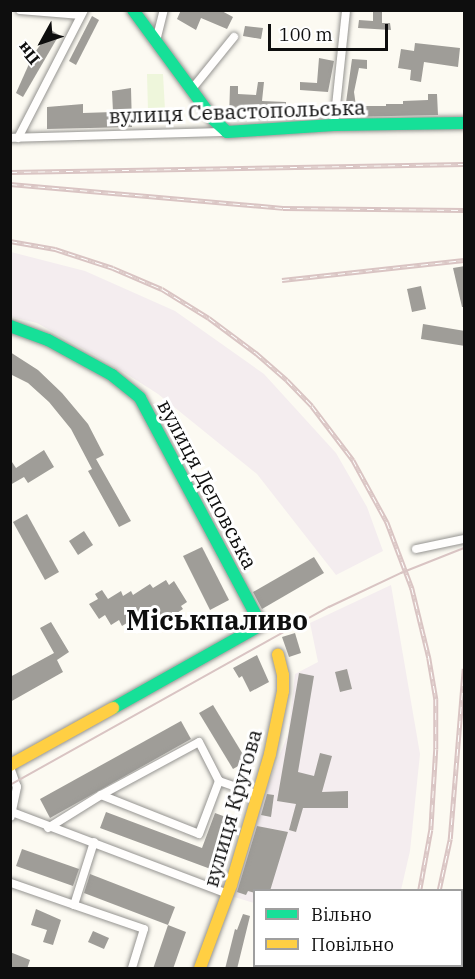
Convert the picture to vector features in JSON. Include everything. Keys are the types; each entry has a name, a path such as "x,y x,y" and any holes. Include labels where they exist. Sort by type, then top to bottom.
{"street":[{"path":"14,138 82,13 20,10"},
{"path":"133,10 213,119 227,132"},
{"path":"156,40 164,10"},
{"path":"334,125 346,10"},
{"path":"192,89 234,37"},
{"name":"вулиця Севастопольська","path":"14,138 227,132 334,125 465,123"},
{"name":"вулиця Деповська","path":"10,326 48,340 112,375 140,398 261,625 10,766"},
{"path":"416,549 465,539"},
{"name":"вулиця Кругова","path":"200,969 228,894 258,795 283,691 284,675 278,655"},
{"path":"48,828 101,795 199,742 219,781 258,795"},
{"path":"10,766 17,788 11,815 94,842 228,894"},
{"path":"101,795 199,834 219,781"},
{"path":"74,905 94,842"},
{"path":"11,882 144,929 132,969"}],"shaded area":[{"path":"11,252 85,271 175,311 264,374 336,453 367,507 383,551 336,575 257,474 158,394 111,364 37,323 11,317"},
{"path":"391,585 420,754 410,851 401,889 253,889 253,903 231,896 255,818 288,734 295,674 318,662 310,623"},
{"path":"262,967 384,967 384,968"}],"green space":[{"path":"147,74 163,74 165,110 159,113 148,111"}],"building":[{"path":"181,10 220,10 233,17 227,29 201,18 196,30 177,19"},
{"path":"373,10 382,10 382,23 390,23 391,30 358,28 359,20 373,21"},
{"path":"92,16 99,20 76,65 69,61"},
{"path":"245,26 263,28 261,39 243,36"},
{"path":"51,30 59,35 23,97 16,93 33,55"},
{"path":"415,43 460,48 458,67 424,62 421,82 410,80 411,70 398,68 401,49 414,51"},
{"path":"319,58 334,61 328,92 300,90 300,82 317,83"},
{"path":"352,59 367,60 367,69 359,68 354,92 356,106 403,104 403,101 428,100 428,94 437,94 438,115 344,117"},
{"path":"258,82 264,82 262,101 286,102 286,120 258,120 258,108 239,107 239,121 229,120 230,86 238,86 238,94 256,95"},
{"path":"131,88 132,127 47,129 47,107 83,104 83,113 113,112 112,91"},
{"path":"465,266 465,307 462,307 453,268"},
{"path":"421,286 426,309 412,312 407,289"},
{"path":"423,324 465,331 465,346 421,339"},
{"path":"10,352 38,370 62,393 88,424 104,455 96,459 131,521 119,527 88,471 92,469 71,429 49,402 28,383 10,374"},
{"path":"44,450 54,467 28,483 24,477 10,485 10,459 16,468"},
{"path":"27,514 59,572 45,580 13,522"},
{"path":"84,531 93,545 78,555 69,541"},
{"path":"202,547 229,600 210,610 183,556"},
{"path":"314,557 324,573 262,609 253,592"},
{"path":"166,580 169,585 174,581 187,602 181,606 183,609 169,618 166,613 158,617 154,611 148,615 146,611 122,626 119,620 111,625 105,615 99,619 89,604 98,599 95,594 102,590 108,599 121,591 123,596 131,591 133,595 150,584 153,588"},
{"path":"51,622 69,652 57,660 63,672 10,702 10,677 54,653 40,628"},
{"path":"295,633 301,653 289,657 282,637"},
{"path":"257,655 269,682 250,692 242,676 239,678 233,668"},
{"path":"347,669 352,689 340,692 335,672"},
{"path":"299,673 314,676 298,772 314,776 320,753 332,756 322,792 348,791 348,808 303,808 296,832 289,830 296,804 277,801"},
{"path":"213,705 247,761 233,769 199,713"},
{"path":"181,721 191,739 50,818 40,799"},
{"path":"267,794 274,795 271,817 261,815"},
{"path":"106,812 202,848 215,813 234,820 216,871 100,828"},
{"path":"257,826 288,832 271,889 253,889 253,892 248,891 246,895 237,892"},
{"path":"22,849 79,869 73,886 16,866"},
{"path":"90,874 175,907 168,925 84,893"},
{"path":"36,909 61,920 53,945 43,942 47,930 31,925"},
{"path":"243,914 250,916 237,969 225,969 235,929 237,930"},
{"path":"168,925 186,932 173,969 153,969"},
{"path":"93,931 109,938 104,949 88,942"},
{"path":"10,952 30,960 27,969 10,967"}],"tram line":[{"path":"10,785 329,607 401,573 464,548"}],"railway":[{"path":"10,172 464,164"},
{"path":"10,184 283,208 464,210"},
{"path":"10,241 55,249 113,268 162,289 209,318 256,353 287,380 312,406 353,460 387,522 412,588 429,658 436,699 436,749 431,830 420,889"},
{"path":"282,280 464,260"},
{"path":"439,889 450,839 464,669"}],"traffic: fast":[{"path":"133,10 213,119 227,132 334,125 464,123"},
{"path":"10,326 48,340 112,375 140,398 261,625 113,708"}],"traffic: slow":[{"path":"200,968 231,885 270,754 283,691 283,675 278,655"},
{"path":"10,765 113,708"}],"district":[{"name":"Міськпаливо","path":"217,620"}]}
